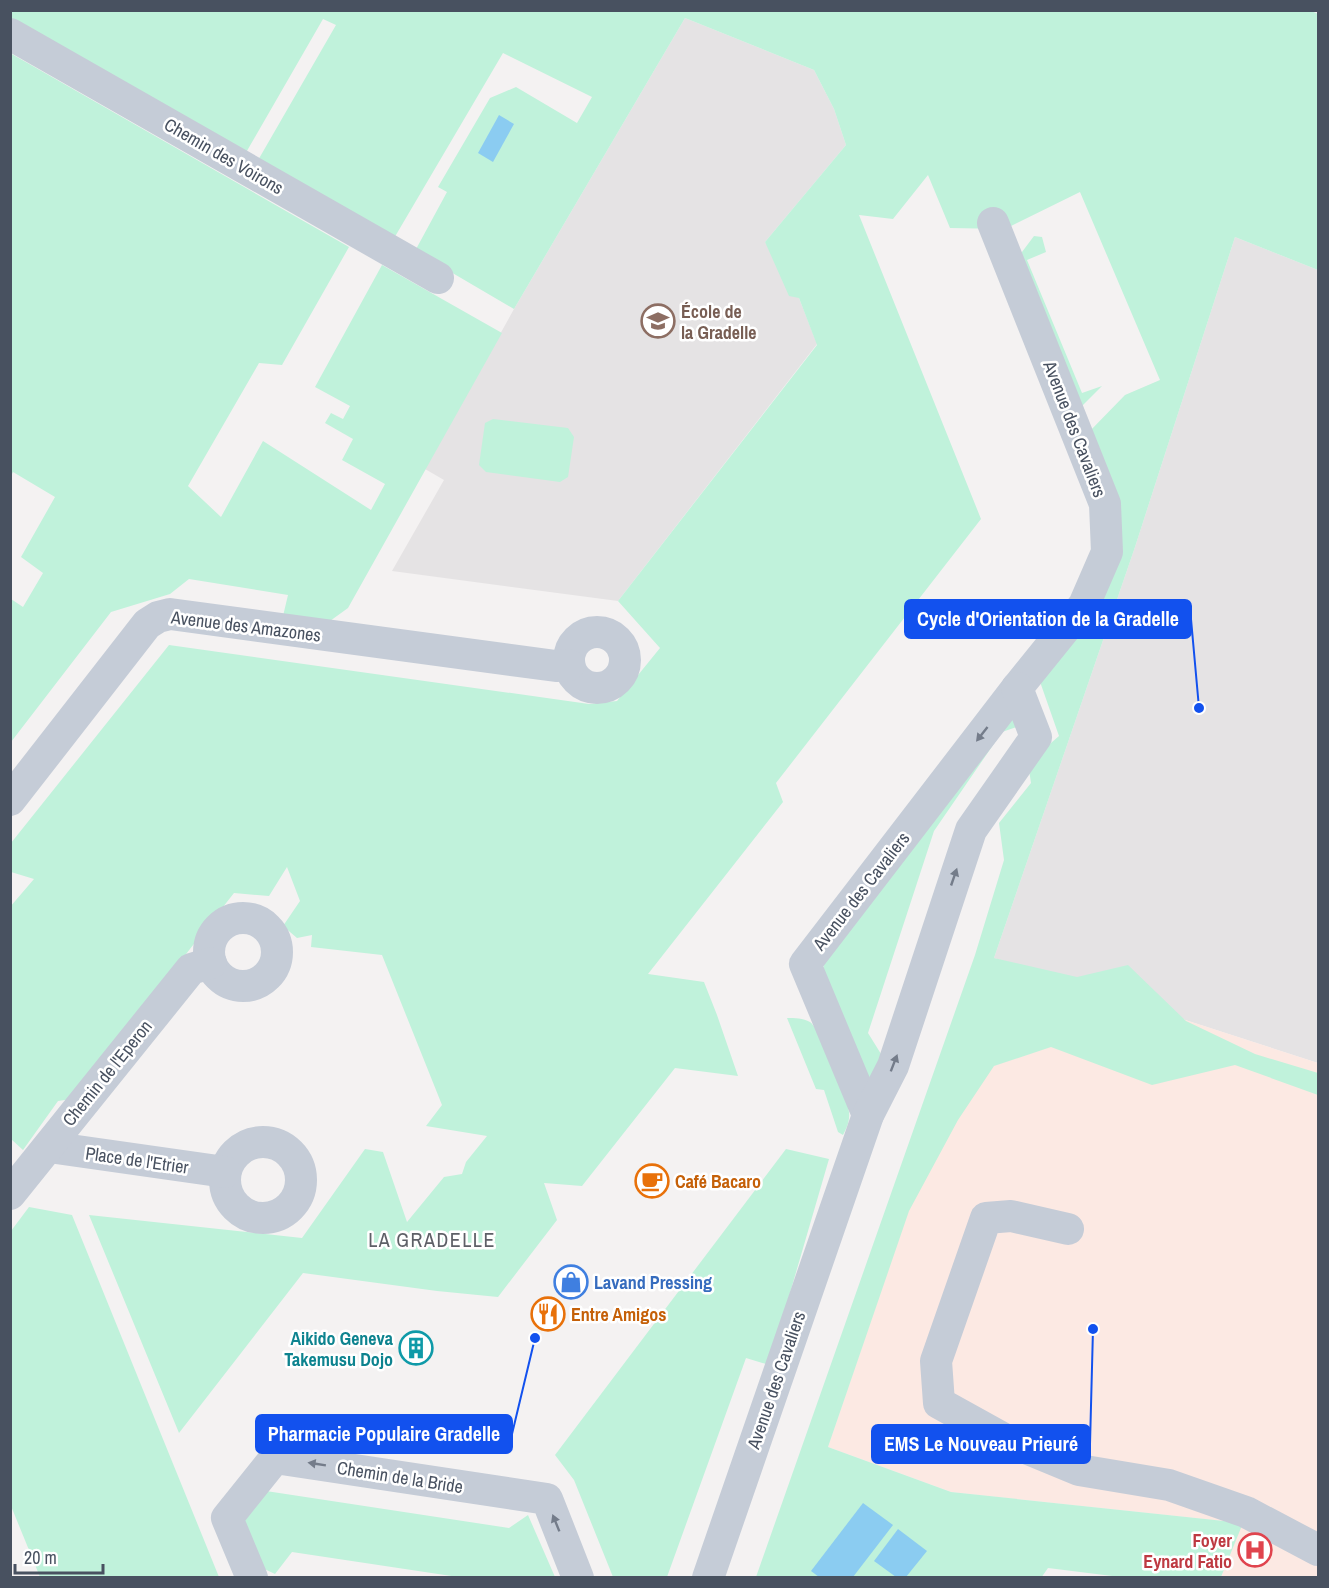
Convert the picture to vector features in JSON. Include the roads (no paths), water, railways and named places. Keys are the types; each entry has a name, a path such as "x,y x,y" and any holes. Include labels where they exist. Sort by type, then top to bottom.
{"street":[{"name":"Chemin des Voirons","path":"10,34 438,278"},
{"name":"Avenue des Cavaliers","path":"868,1115 804,964 1084,605 1107,552 1105,504 993,223"},
{"name":"Avenue des Amazones","path":"10,801 147,624 164,615 546,665 569,665"},
{"name":"Avenue des Cavaliers","path":"708,1578 868,1115 893,1066 970,830 1036,737 1017,688"},
{"name":"Chemin de l'Eperon","path":"10,1194 191,969 211,963"},
{"name":"Place de l'Etrier","path":"49,1147 225,1172"},
{"path":"1068,1229 1011,1216 986,1218 936,1360 939,1403 1004,1439 1079,1470 1169,1485 1246,1512 1318,1550"},
{"name":"Chemin de la Bride","path":"252,1578 227,1518 275,1458 547,1499 578,1578"}],"water":[{"path":"499,115 514,124 493,162 478,153"},
{"path":"863,1503 893,1525 853,1577 819,1577 811,1571"},
{"path":"898,1529 927,1551 906,1577 896,1577 874,1561"}],"place":[{"name":"École de la Gradelle","path":"658,321"},
{"name":"Cycle d'Orientation de la Gradelle","path":"1199,708"},
{"name":"Café Bacaro","path":"652,1181"},
{"name":"Lavand Pressing","path":"571,1282"},
{"name":"Entre Amigos","path":"548,1314"},
{"name":"EMS Le Nouveau Prieuré","path":"1093,1329"},
{"name":"Pharmacie Populaire Gradelle","path":"535,1338"},
{"name":"Aikido Geneva Takemusu Dojo","path":"416,1348"},
{"name":"Foyer Eynard Fatio","path":"1255,1550"}],"district":[{"name":"LA GRADELLE","path":"432,1239"}]}
